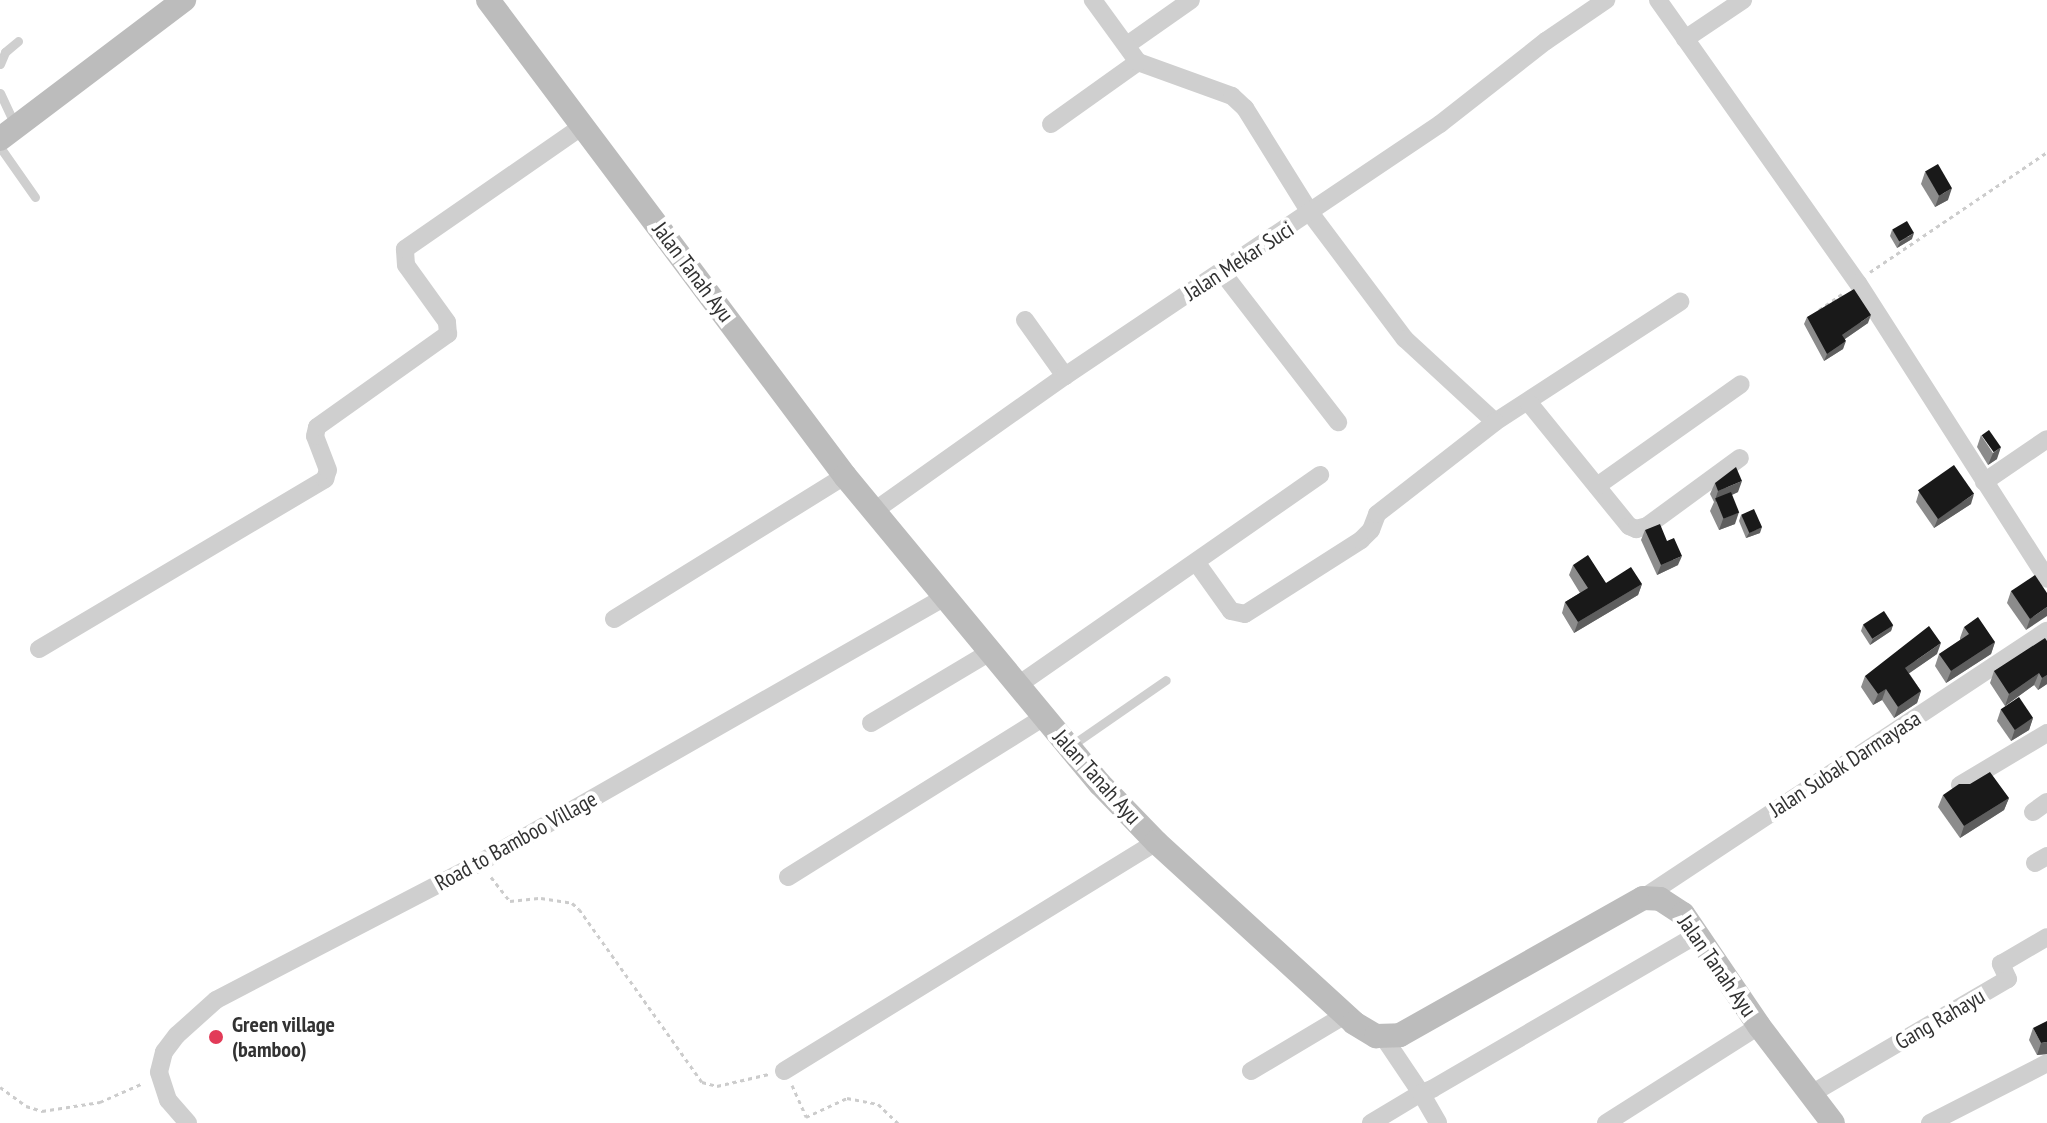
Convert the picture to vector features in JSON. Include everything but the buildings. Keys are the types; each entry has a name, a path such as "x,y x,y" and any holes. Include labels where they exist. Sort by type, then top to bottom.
{"street":[{"path":"5,138 184,0"},
{"name":"Jalan Tanah Ayu","path":"488,0 845,476 1069,747 1156,842 1345,1015 1366,1031 1384,1038"},
{"path":"1093,0 1138,62 1232,96 1245,108 1311,214 1440,124 1546,41 1606,0"},
{"path":"1127,45 1191,0"},
{"path":"1658,0 1858,283 2047,579"},
{"path":"1685,39 1743,0"},
{"path":"1051,124 1138,62"},
{"path":"39,649 325,479 328,473 315,436 317,427 448,334 447,322 406,265 405,249 584,125"},
{"name":"Jalan Mekar Suci","path":"874,511 1065,376 1311,214 1405,339 1495,422"},
{"path":"1222,272 1338,422"},
{"path":"1196,562 1231,611 1245,614 1361,540 1371,530 1377,514 1495,422 1529,403 1680,302"},
{"path":"1025,320 1065,376"},
{"path":"1597,486 1741,384"},
{"path":"1529,403 1629,526 1640,529 1740,458"},
{"path":"1984,482 2047,439"},
{"path":"1018,685 1320,475"},
{"path":"614,619 845,476"},
{"name":"Road to Bamboo Village","path":"159,1072 164,1052 177,1035 216,1000 481,862 945,597"},
{"name":"Jalan Subak Darmayasa","path":"1643,898 2047,631"},
{"path":"871,723 992,651"},
{"path":"788,877 1044,717"},
{"path":"1960,785 2047,733"},
{"path":"784,1071 1156,842"},
{"path":"1438,1123 1384,1038 1414,1028 1643,898"},
{"name":"Jalan Tanah Ayu","path":"1643,898 1673,904 1698,934 1759,1026 1833,1123"},
{"path":"1371,1123 1421,1093 1451,1080 1698,934"},
{"name":"Gang Rahayu","path":"1811,1094 2008,979 2001,964 2047,937"},
{"path":"1251,1071 1345,1015"},
{"path":"1606,1123 1759,1026"},
{"path":"1930,1123 2047,1063"},
{"path":"159,1072 168,1100 188,1123"}],"lane":[{"path":"0,64 5,52 18,41"},
{"path":"0,93 5,138 35,197"},
{"path":"1069,747 1166,680"}],"path":[{"path":"1819,310 1858,283 1874,267 2047,152"},
{"path":"481,862 510,901 541,898 572,903 579,909 702,1082 717,1086 784,1071 806,1117 847,1098 878,1104 898,1123"},
{"path":"0,1087 26,1106 42,1111 62,1111 100,1102 159,1072"}],"place":[{"name":"Green village (bamboo)","path":"216,1037"}]}
